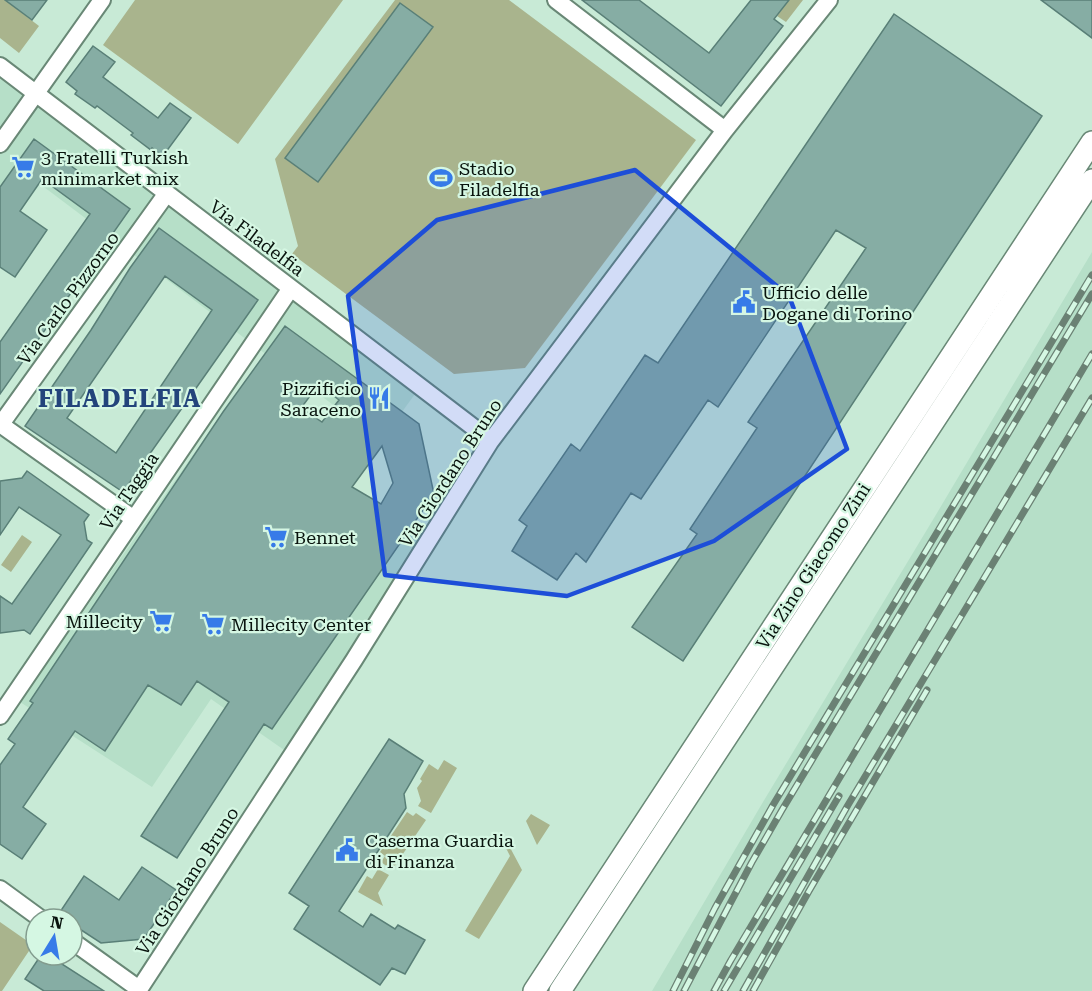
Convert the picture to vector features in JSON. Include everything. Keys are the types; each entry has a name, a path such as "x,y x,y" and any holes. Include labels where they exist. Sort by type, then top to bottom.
{"street":[{"path":"0,144 102,0"},
{"path":"556,0 725,130"},
{"name":"Via Giordano Bruno","path":"139,990 354,660 490,442 725,130 829,0"},
{"name":"Via Filadelfia","path":"0,66 477,429 490,442"},
{"name":"Via Zino Giacomo Zini","path":"534,991 1092,142"},
{"name":"Via Zino Giacomo Zini","path":"560,991 1092,180"},
{"name":"Via Carlo Pizzorno","path":"0,424 167,193"},
{"name":"Via Taggia","path":"0,716 291,288"},
{"path":"0,424 134,519"},
{"path":"0,889 25,907"},
{"path":"84,950 139,990"}],"highlighted area":[{"path":"635,170 789,296 847,449 714,541 567,596 385,575 348,296 437,220"}],"shaded area":[{"path":"0,0 5,0 39,26 19,53 0,38"},
{"path":"135,0 343,0 238,144 103,45"},
{"name":"Stadio Filadelfia","path":"395,0 509,0 696,140 525,368 454,374 292,254 298,246 275,159"},
{"path":"789,0 803,0 786,22 777,16"},
{"path":"0,66 420,387 381,441 40,184 0,240"},
{"path":"1092,252 1092,991 652,991 763,802"},
{"name":"Millecity Center","path":"223,412 430,537 287,752 211,699 152,787 20,702"},
{"path":"22,535 32,542 11,572 1,565"},
{"path":"444,760 457,768 431,813 418,806 421,801 417,788 429,764 438,770"},
{"path":"407,812 413,816 416,813 426,820 392,870 381,862 385,856 380,852"},
{"path":"531,814 550,825 537,845 526,821"},
{"path":"507,842 522,870 479,939 465,931 510,856 505,846"},
{"path":"378,869 389,875 378,893 383,906 358,892 367,876 372,879"},
{"path":"0,922 24,939 24,958 0,991"}],"building":[{"path":"5,0 47,0 32,20"},
{"path":"582,0 639,0 709,53 751,0 789,0 774,19 783,26 721,106"},
{"path":"1041,0 1092,0 1092,38"},
{"path":"400,3 433,27 318,182 285,158"},
{"name":"Ufficio delle Dogane di Torino","path":"894,14 1042,116 683,661 632,627 697,534 690,529 757,428 748,422 866,248 836,230 718,407 708,400 641,499 631,493 586,562 576,553 557,580 512,551 527,526 519,520 571,444 580,451 645,355 658,363"},
{"path":"93,46 115,62 103,77 158,118 170,103 191,118 163,156 131,135 133,133 97,106 95,108 75,94 77,91 66,82"},
{"path":"34,139 130,209 0,394 0,342 90,214 42,179 20,211 47,230 15,277 0,267 0,187"},
{"path":"159,228 258,300 123,492 25,426 91,330 130,268","holes":["165,276 212,310 116,453 67,418"]},
{"name":"Millecity Center","path":"285,326 419,424 434,494 272,729 264,724 177,858 141,836 229,702 197,681 181,705 148,685 105,751 75,731 23,807 46,824 22,859 0,844 0,765 15,744 8,739 33,703 30,701 223,412","holes":["319,384 339,400 322,422 301,408","382,446 393,483 381,504 352,487"]},
{"path":"27,471 89,515 84,522 87,540 92,543 30,634 24,630 0,633 0,596 12,604 61,535 19,507 0,535 0,481 22,478"},
{"name":"Caserma Guardia di Finanza","path":"389,739 423,761 404,794 406,808 339,911 363,927 371,914 395,929 398,925 425,940 405,974 392,968 380,985 294,929 309,906 289,893"},
{"path":"142,867 176,890 144,939 101,943 84,932 84,907 63,907 84,876 119,900"},
{"path":"33,967 67,967 104,991 44,991 25,979"}],"railway":[{"path":"673,991 715,908 773,805 1092,275"},
{"path":"684,991 782,810 1092,294"},
{"path":"714,991 1092,354"},
{"path":"743,991 848,805 1092,398"},
{"path":"753,991 927,690"},
{"path":"724,991 839,796"}],"place":[{"name":"3 Fratelli Turkish minimarket mix","path":"23,167"},
{"name":"Stadio Filadelfia","path":"441,178"},
{"name":"Ufficio delle Dogane di Torino","path":"744,302"},
{"name":"Pizzificio Saraceno","path":"379,398"},
{"name":"Bennet","path":"276,537"},
{"name":"Millecity","path":"161,621"},
{"name":"Millecity Center","path":"213,624"},
{"name":"Caserma Guardia di Finanza","path":"347,850"}],"district":[{"name":"FILADELFIA","path":"120,399"}]}
